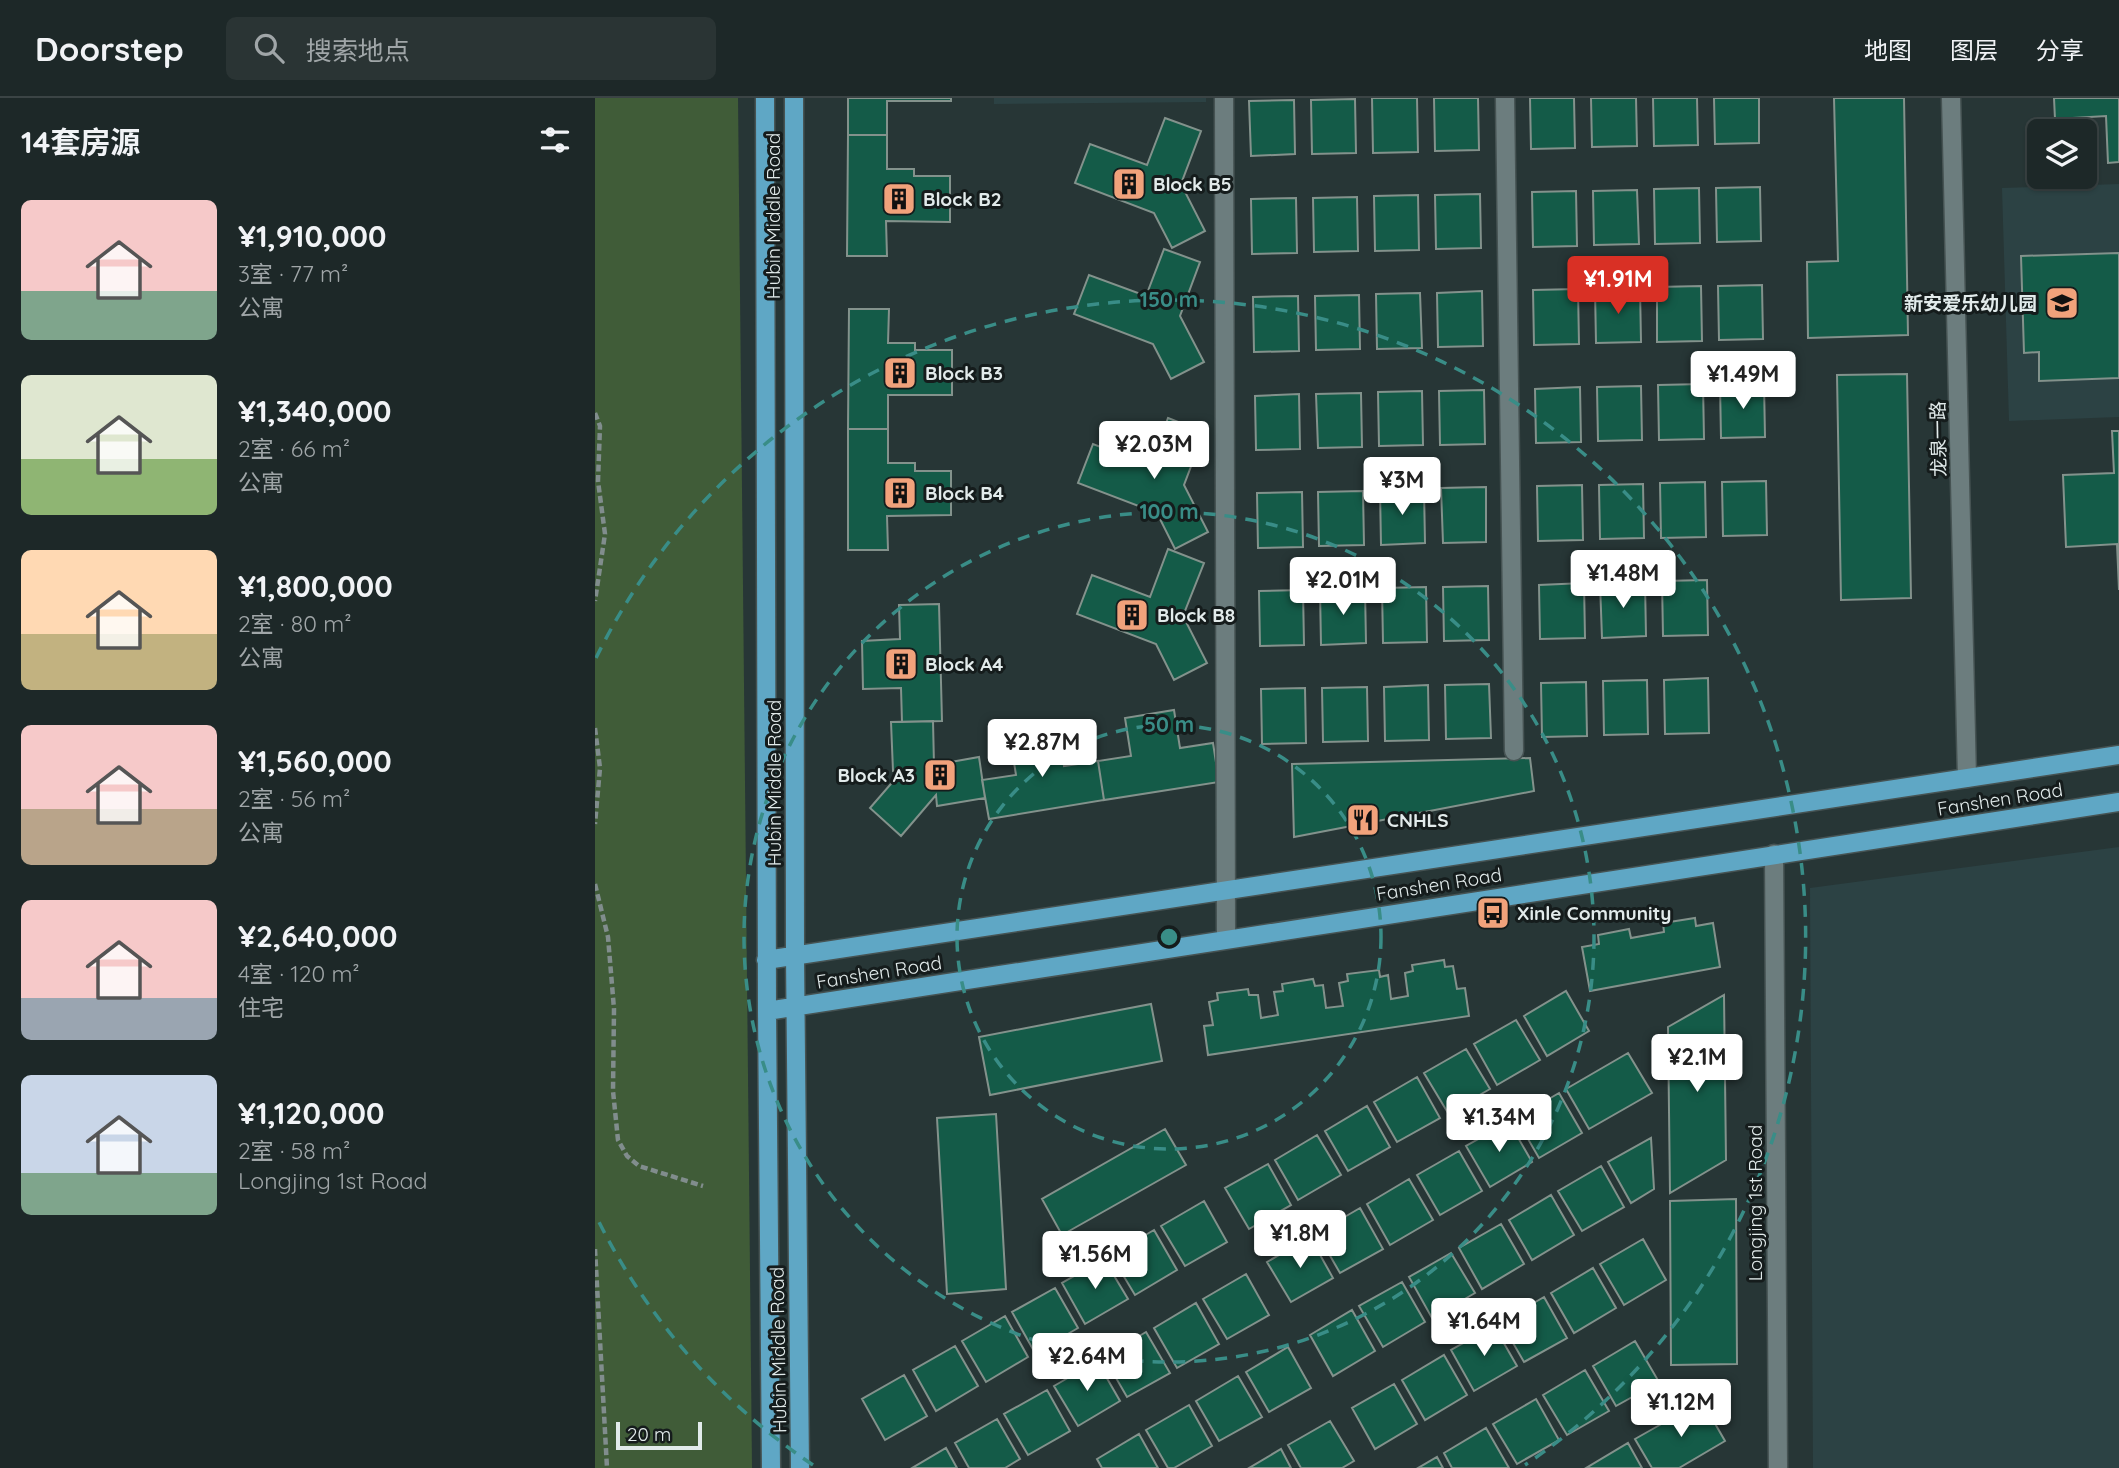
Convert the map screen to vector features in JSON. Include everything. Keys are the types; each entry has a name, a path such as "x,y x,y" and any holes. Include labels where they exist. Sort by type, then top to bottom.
{"main road":[{"name":"Hubin Middle Road","path":"765,98 771,1468"},
{"name":"Hubin Middle Road","path":"794,98 795,1007 800,1468"},
{"name":"Fanshen Road","path":"767,960 2119,755"},
{"name":"Fanshen Road","path":"767,1011 2119,802"}],"street":[{"path":"1224,98 1226,938"},
{"path":"1505,98 1514,751"},
{"name":"龙泉一路","path":"1951,98 1967,778"},
{"name":"Longjing 1st Road","path":"1774,854 1779,1468"}],"path":[{"path":"595,413 600,426 597,481 605,534 595,601"},
{"path":"595,728 600,768 595,824"},
{"path":"595,884 608,937 614,1009 613,1091 618,1140 627,1156 639,1166 703,1186"},
{"path":"595,1249 607,1468"}],"shaded area":[{"path":"994,98 1206,98 1206,102 994,104"},
{"name":"新安爱乐幼儿园","path":"2119,184 2119,417 2009,421 2002,188 2097,189 2097,185"},
{"path":"2119,847 2119,1468 1813,1468 1810,888"}],"green space":[{"path":"595,98 738,98 752,1468 595,1468"}],"building":[{"path":"848,98 951,98 951,101 887,101 887,135 848,135"},
{"path":"1372,98 1417,98 1418,152 1373,153"},
{"path":"1434,98 1478,98 1479,150 1435,151"},
{"path":"1530,98 1574,98 1575,148 1531,149"},
{"path":"1591,98 1636,98 1637,146 1592,147"},
{"path":"1653,98 1697,98 1698,145 1654,146"},
{"path":"1714,98 1759,98 1759,143 1715,144"},
{"path":"1834,98 1904,98 1908,335 1808,338 1807,262 1838,261"},
{"path":"2054,98 2119,98 2119,162 2108,163 2106,116 2055,119"},
{"path":"1355,99 1356,153 1312,154 1311,100"},
{"path":"1294,100 1295,154 1251,156 1249,101"},
{"name":"Block B5","path":"1165,118 1201,131 1181,184 1205,231 1172,248 1154,213 1075,183 1090,144 1147,165"},
{"name":"Block B2","path":"848,135 887,135 887,169 914,169 914,176 950,176 950,222 886,221 887,256 847,256"},
{"path":"1760,187 1761,241 1717,242 1716,188"},
{"path":"1699,188 1700,243 1655,244 1654,189"},
{"path":"1637,190 1639,244 1594,245 1593,191"},
{"path":"1576,191 1577,246 1533,247 1532,192"},
{"path":"1480,194 1481,248 1436,249 1435,195"},
{"path":"1418,195 1419,250 1375,251 1374,196"},
{"path":"1357,197 1358,251 1314,252 1313,198"},
{"path":"1296,198 1297,253 1252,254 1251,199"},
{"path":"1164,249 1200,262 1180,316 1204,362 1171,379 1153,344 1074,314 1089,275 1146,296"},
{"path":"2119,253 2119,378 2039,381 2039,352 2024,353 2021,256"},
{"path":"1762,285 1763,339 1719,340 1718,286"},
{"path":"1701,286 1702,341 1657,342 1657,287"},
{"path":"1640,288 1641,342 1596,343 1595,289"},
{"path":"1578,289 1579,344 1534,345 1533,290"},
{"path":"1482,291 1483,346 1438,347 1437,293"},
{"path":"1420,293 1422,348 1377,349 1376,294"},
{"path":"1359,295 1360,349 1316,350 1315,296"},
{"path":"1298,296 1299,351 1254,352 1253,297"},
{"name":"Block B3","path":"849,309 889,309 888,343 915,343 915,350 952,350 952,395 888,395 888,429 848,429"},
{"path":"1907,374 1911,598 1841,600 1837,375"},
{"path":"1764,383 1765,437 1721,438 1720,384"},
{"path":"1703,384 1704,439 1659,440 1658,385"},
{"path":"1641,386 1642,440 1598,441 1597,387"},
{"path":"1580,387 1581,442 1536,443 1535,389"},
{"path":"1484,390 1485,444 1440,445 1439,391"},
{"path":"1422,391 1423,445 1379,446 1378,392"},
{"path":"1361,393 1362,447 1318,448 1316,394"},
{"path":"1299,394 1300,449 1256,450 1255,396"},
{"path":"1168,418 1204,432 1184,485 1208,532 1175,549 1157,513 1078,483 1093,444 1150,466"},
{"name":"Block B4","path":"848,429 888,429 888,463 915,463 915,471 951,471 951,515 887,516 888,550 848,550"},
{"path":"2112,431 2119,431 2119,590 2117,544 2066,547 2063,475 2114,473"},
{"path":"1766,481 1767,535 1723,536 1722,482"},
{"path":"1705,482 1706,537 1661,538 1660,483"},
{"path":"1643,484 1644,538 1600,539 1599,485"},
{"path":"1582,485 1583,540 1538,541 1537,486"},
{"path":"1486,487 1486,542 1443,543 1441,488"},
{"path":"1424,489 1425,543 1381,545 1380,490"},
{"path":"1363,491 1364,545 1319,546 1318,492"},
{"path":"1302,492 1303,547 1258,548 1257,493"},
{"name":"Block B8","path":"1168,549 1204,563 1183,616 1207,663 1174,680 1156,644 1077,614 1092,575 1150,597"},
{"path":"1707,580 1708,635 1663,636 1662,581"},
{"path":"1645,582 1646,636 1602,638 1600,583"},
{"path":"1584,583 1585,638 1540,639 1539,585"},
{"path":"1488,586 1489,640 1444,641 1443,587"},
{"path":"1426,587 1427,642 1383,643 1382,588"},
{"path":"1365,589 1366,643 1321,645 1320,590"},
{"path":"1303,590 1304,645 1260,646 1259,591"},
{"name":"Block A4","path":"939,604 942,721 902,722 901,688 863,689 862,641 900,639 899,605"},
{"path":"1708,678 1709,733 1665,734 1664,680"},
{"path":"1647,680 1648,734 1604,735 1603,681"},
{"path":"1586,682 1587,736 1542,737 1541,683"},
{"path":"1489,684 1491,738 1446,739 1445,685"},
{"path":"1428,685 1429,740 1385,741 1384,687"},
{"path":"1367,687 1368,741 1323,742 1322,688"},
{"path":"1305,688 1306,743 1262,744 1261,689"},
{"path":"1174,710 1180,748 1213,743 1219,782 1104,800 1098,761 1131,756 1125,718"},
{"name":"Block A3","path":"933,721 934,765 979,757 985,798 937,806 936,795 901,836 870,808 903,770 893,771 891,722"},
{"path":"1058,729 1064,766 1098,761 1104,800 989,819 982,780 1016,775 1010,737"},
{"path":"1530,758 1534,791 1294,837 1292,764"},
{"path":"1695,918 1696,926 1713,923 1720,967 1590,991 1582,947 1599,944 1598,935 1629,929 1631,938 1664,932 1663,923"},
{"path":"1444,960 1445,967 1453,966 1457,989 1465,988 1469,1016 1208,1055 1204,1026 1213,1025 1209,1002 1218,1000 1217,993 1248,989 1249,995 1258,995 1261,1018 1278,1015 1274,992 1283,991 1282,984 1313,979 1315,986 1323,985 1326,1008 1343,1006 1339,983 1348,981 1347,974 1379,970 1380,977 1388,975 1391,999 1408,996 1405,973 1413,971 1412,965"},
{"path":"1566,991 1589,1031 1547,1056 1524,1016"},
{"path":"1724,995 1726,1160 1670,1193 1668,1027"},
{"path":"1151,1004 1162,1061 990,1095 979,1037"},
{"path":"1516,1020 1540,1060 1497,1085 1474,1044"},
{"path":"1466,1049 1490,1089 1448,1113 1424,1073"},
{"path":"1628,1053 1652,1093 1589,1129 1566,1089"},
{"path":"1417,1077 1440,1118 1397,1142 1374,1102"},
{"path":"1559,1093 1582,1133 1539,1158 1516,1118"},
{"path":"1367,1106 1390,1147 1348,1171 1325,1131"},
{"path":"996,1114 1006,1289 947,1294 937,1118"},
{"path":"1509,1122 1532,1162 1490,1187 1466,1146"},
{"path":"1165,1129 1186,1165 1062,1235 1042,1199"},
{"path":"1317,1135 1341,1175 1298,1200 1275,1160"},
{"path":"1651,1138 1654,1189 1631,1203 1608,1162"},
{"path":"1459,1151 1482,1191 1440,1215 1417,1175"},
{"path":"1268,1164 1291,1205 1249,1229 1225,1188"},
{"path":"1601,1166 1624,1207 1582,1231 1558,1191"},
{"path":"1409,1179 1433,1220 1390,1245 1367,1204"},
{"path":"1551,1195 1574,1235 1532,1260 1509,1220"},
{"path":"1736,1199 1737,1364 1671,1365 1670,1201"},
{"path":"1204,1201 1227,1242 1185,1266 1161,1226"},
{"path":"1360,1208 1383,1249 1340,1273 1317,1233"},
{"path":"1501,1224 1524,1264 1482,1289 1459,1248"},
{"path":"1154,1230 1177,1270 1135,1295 1111,1255"},
{"path":"1310,1237 1333,1278 1291,1302 1267,1262"},
{"path":"1643,1239 1666,1280 1624,1305 1600,1264"},
{"path":"1451,1253 1475,1293 1432,1318 1409,1277"},
{"path":"1104,1259 1128,1299 1085,1324 1062,1283"},
{"path":"1593,1268 1616,1308 1574,1333 1551,1293"},
{"path":"1246,1274 1269,1315 1227,1339 1203,1299"},
{"path":"1402,1282 1425,1322 1383,1347 1359,1306"},
{"path":"1055,1288 1078,1328 1035,1353 1012,1312"},
{"path":"1544,1297 1567,1338 1524,1362 1501,1322"},
{"path":"1196,1303 1219,1344 1177,1368 1154,1328"},
{"path":"1352,1310 1375,1351 1333,1376 1310,1335"},
{"path":"1005,1316 1028,1357 986,1382 962,1341"},
{"path":"1494,1326 1517,1366 1474,1391 1451,1350"},
{"path":"1146,1332 1170,1373 1127,1397 1104,1357"},
{"path":"1635,1341 1659,1382 1616,1406 1593,1366"},
{"path":"955,1346 978,1386 936,1411 913,1370"},
{"path":"1288,1347 1311,1388 1269,1412 1246,1372"},
{"path":"1444,1355 1467,1395 1425,1420 1402,1380"},
{"path":"1097,1361 1120,1401 1078,1426 1054,1386"},
{"path":"1585,1370 1609,1411 1567,1435 1543,1395"},
{"path":"904,1375 927,1416 885,1440 862,1399"},
{"path":"1238,1376 1262,1417 1219,1441 1196,1401"},
{"path":"1394,1384 1417,1424 1375,1449 1352,1408"},
{"path":"1047,1390 1070,1431 1028,1455 1004,1414"},
{"path":"1536,1399 1559,1440 1517,1464 1493,1424"},
{"path":"1702,1401 1725,1441 1679,1468 1652,1468 1635,1439"},
{"path":"1189,1405 1212,1446 1174,1468 1168,1468 1146,1430"},
{"path":"997,1419 1020,1459 1005,1468 969,1468 955,1443"},
{"path":"1330,1421 1354,1461 1342,1468 1301,1468 1288,1445"},
{"path":"1486,1428 1509,1468 1452,1468 1444,1453"},
{"path":"1139,1434 1158,1468 1102,1468 1097,1459"},
{"path":"1628,1443 1642,1468 1586,1468"},
{"path":"946,1448 957,1468 912,1468"},
{"path":"1281,1449 1291,1468 1249,1468"},
{"path":"1437,1457 1443,1468 1418,1468"}],"place":[{"name":"Block B5","path":"1129,184"},
{"name":"Block B2","path":"899,199"},
{"name":"新安爱乐幼儿园","path":"2062,303"},
{"name":"Block B3","path":"900,373"},
{"name":"Block B4","path":"900,493"},
{"name":"Block B8","path":"1132,615"},
{"name":"Block A4","path":"901,664"},
{"name":"Block A3","path":"940,775"},
{"name":"CNHLS","path":"1363,820"},
{"name":"Xinle Community","path":"1493,913"}]}
